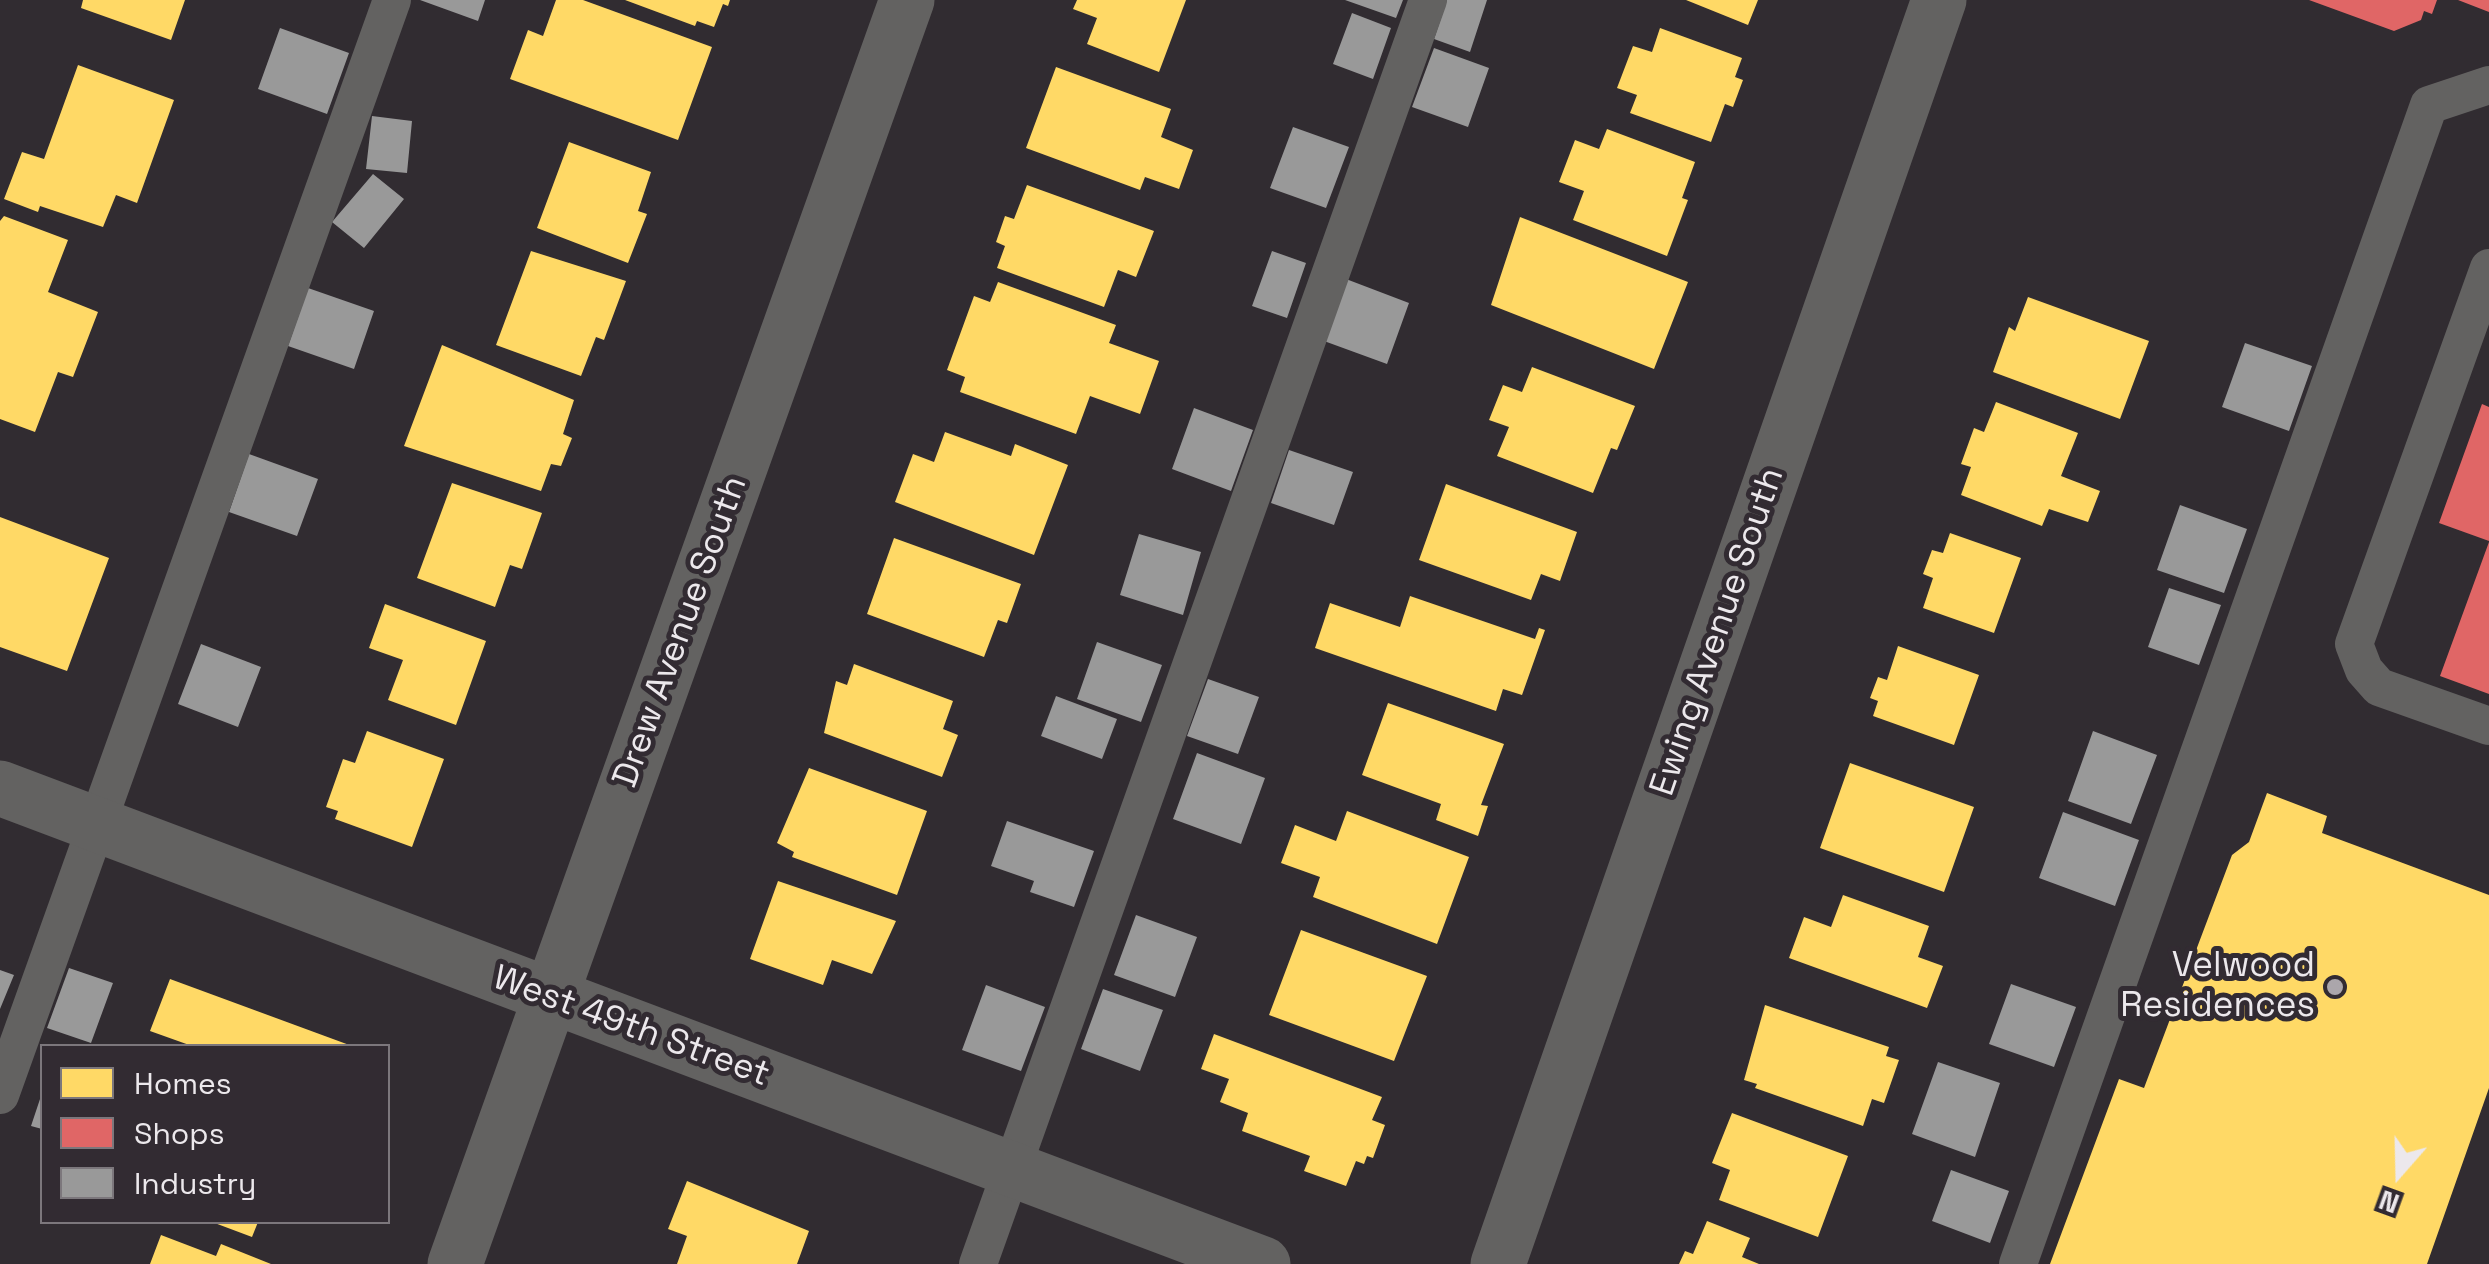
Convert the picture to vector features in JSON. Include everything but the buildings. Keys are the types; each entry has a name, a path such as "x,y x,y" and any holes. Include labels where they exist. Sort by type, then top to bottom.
{"street":[{"name":"Drew Avenue South","path":"455,1264 907,0"},
{"name":"Ewing Avenue South","path":"1498,1264 1939,0"},
{"name":"West 49th Street","path":"0,788 1264,1264"}],"lane":[{"path":"0,1095 392,0"},
{"path":"978,1264 1428,0"},
{"path":"2018,1264 2429,105 2489,85"},
{"path":"2489,268 2354,644 2364,670 2380,687 2489,726"}],"place":[{"name":"Velwood Residences","path":"2335,987"}]}
